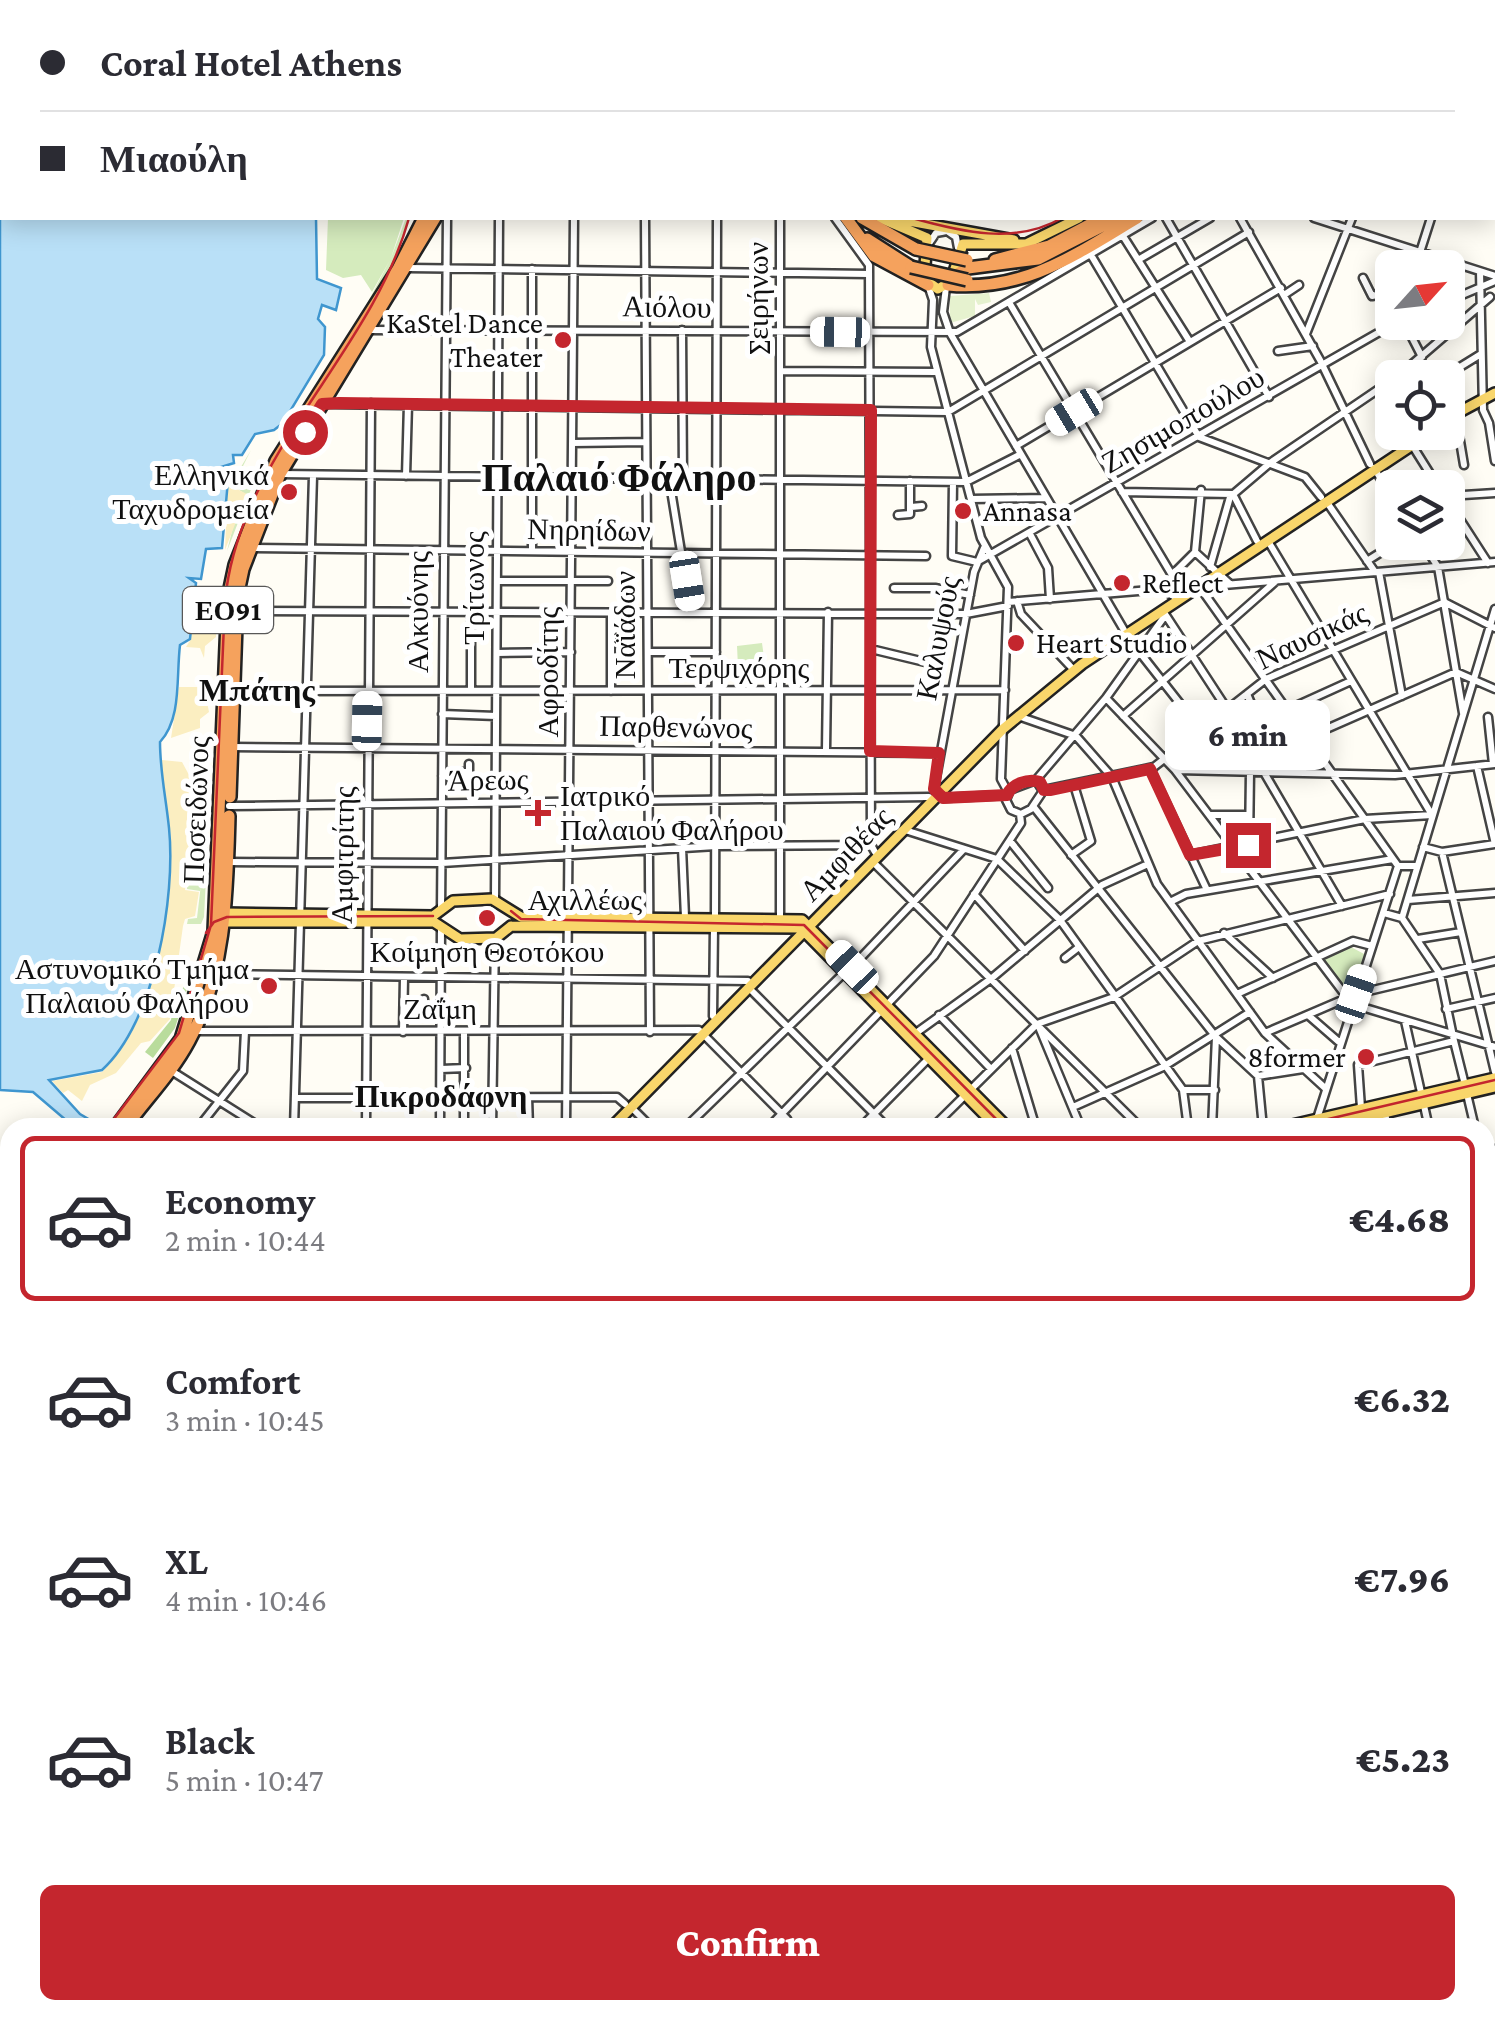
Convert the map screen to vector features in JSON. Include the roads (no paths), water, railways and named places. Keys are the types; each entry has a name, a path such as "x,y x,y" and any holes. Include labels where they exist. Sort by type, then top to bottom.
{"highway":[{"name":"Ποσειδώνος","path":"373,327 423,220"},
{"name":"Ποσειδώνος","path":"123,1118 188,1034 217,912 231,581 276,461 373,327 434,220"},
{"path":"847,220 874,256 928,285"},
{"path":"848,220 880,250 911,266 967,280 1034,270 1126,220"},
{"path":"865,220 916,249 967,260 1023,254 1091,220"},
{"path":"950,281 972,267 1038,259 1114,220"},
{"path":"950,281 978,287 1030,278 1061,265 1135,220"},
{"name":"Ποσειδώνος","path":"133,1118 170,1070 212,974 224,918 228,862 240,582 280,474 322,404 327,387"}],"main road":[{"path":"885,220 922,234 930,242 924,276 928,285 938,289 950,281 958,248 968,243 1019,246 1061,222"},
{"path":"900,220 1013,240 1061,222"},
{"path":"1465,412 1488,400"},
{"name":"Αμφιθέας","path":"614,1118 806,927 873,853 1003,726 1071,666 1169,606 1396,450"},
{"name":"Αμφιθέας","path":"1372,466 1400,450"},
{"name":"Αμφιθέας","path":"1169,606 1209,576"},
{"name":"Αμφιθέας","path":"1016,715 1125,633"},
{"name":"Αμφιθέας","path":"873,853 905,830 934,794"},
{"path":"224,918 437,919 456,900 495,900 510,911"},
{"name":"Αχιλλέως","path":"510,911 521,917 569,921 780,918 806,927"},
{"name":"Αχιλλέως","path":"510,911 511,926 569,921"},
{"name":"Αχιλλέως","path":"649,921 686,917 806,927"},
{"path":"437,919 457,939 495,938 511,926"},
{"path":"806,927 929,1058 997,1118"},
{"name":"Αμφιθέας","path":"701,1032 748,984"},
{"path":"885,1007 916,1033 988,1118"},
{"path":"1466,1089 1495,1075"},
{"path":"1336,1118 1362,1108 1495,1087"},
{"path":"1367,1118 1422,1099"},
{"name":"Αμφιθέας","path":"618,1118 628,1106"}],"street":[{"name":"Αλκυόνης","path":"440,1118 441,977 437,919 442,863 447,220"},
{"name":"Τρίτωνος","path":"495,900 500,220"},
{"name":"Αφροδίτης","path":"566,1118 574,220"},
{"name":"Ναϊάδων","path":"645,220 650,1032"},
{"path":"714,1016 717,220"},
{"name":"Σειρήνων","path":"780,220 780,918"},
{"path":"836,220 866,260 869,274 873,853 914,902 1132,1118"},
{"path":"931,347 945,331 982,320 1149,220"},
{"path":"1167,220 1269,397"},
{"path":"1138,260 1207,220"},
{"path":"1241,220 1313,346 1342,413 1375,471"},
{"path":"1321,220 1411,250"},
{"path":"1306,334 1351,220"},
{"path":"1421,250 1430,220"},
{"path":"930,242 936,233 947,231 957,238 958,248"},
{"path":"322,404 946,412 1249,232"},
{"path":"1123,236 1190,342"},
{"path":"1092,256 1199,437 1308,478 1377,572 1402,696"},
{"path":"1465,267 1495,278 1480,290 1465,295"},
{"path":"408,268 869,274"},
{"path":"532,270 532,552"},
{"path":"1480,272 1480,290 1487,299"},
{"path":"1363,278 1375,295"},
{"path":"945,331 942,295 950,281"},
{"path":"928,285 933,298 931,347 946,412 985,546 1007,585 1011,603 1001,779 1008,807 1020,814"},
{"path":"280,474 966,482 1225,321 1299,285"},
{"path":"1418,360 1487,299"},
{"path":"1487,299 1481,321 1482,354 1495,461"},
{"path":"1010,304 1172,575 1195,552"},
{"path":"1473,314 1481,321"},
{"path":"930,322 945,331 984,391 1125,633 1233,771"},
{"name":"Αιόλου","path":"373,327 945,331"},
{"path":"682,330 682,479"},
{"path":"916,333 931,347"},
{"name":"Ζησιμοπούλου","path":"990,556 1120,488 1199,437 1375,336"},
{"path":"1411,340 1422,357"},
{"path":"1278,351 1313,346"},
{"path":"1465,364 1482,354"},
{"path":"780,371 938,372"},
{"path":"327,387 339,403"},
{"path":"1209,576 1233,494 1270,463 1375,391"},
{"name":"Αμφιτρίτης","path":"366,1118 371,403"},
{"path":"406,476 408,404"},
{"path":"572,442 646,442"},
{"path":"1462,450 1464,465"},
{"path":"294,1118 313,476"},
{"path":"669,478 691,613"},
{"path":"898,514 908,514 911,507 910,482"},
{"path":"953,482 952,556 977,562 985,546"},
{"path":"1120,488 1233,494"},
{"path":"1202,490 1195,552 1209,576 1227,625 1396,862 1390,894 1352,998 1318,1118"},
{"path":"1465,497 1495,493"},
{"path":"1233,494 1290,579 1432,815"},
{"path":"971,499 1046,498"},
{"path":"911,507 922,506"},
{"path":"1209,576 1231,584 1491,562 1465,524"},
{"path":"1030,534 1046,562 1050,598"},
{"path":"985,546 1001,550"},
{"name":"Νηρηίδων","path":"251,548 926,556"},
{"name":"Καλυψούς","path":"934,794 977,562 990,556"},
{"path":"1367,561 1375,556"},
{"path":"1434,560 1445,602 1463,714"},
{"path":"1124,716 1277,580"},
{"path":"497,581 608,582"},
{"path":"894,588 935,588 970,595"},
{"path":"237,611 966,614 1050,598 1169,590 1169,606 1192,656 1263,768 1342,906"},
{"path":"1445,602 1492,627"},
{"name":"Ναυσικάς","path":"1044,790 1150,769 1266,679 1445,602"},
{"path":"1011,603 1071,666"},
{"path":"1007,794 1036,780 1076,736 1169,606"},
{"path":"1402,918 1495,610"},
{"path":"826,750 828,612"},
{"path":"471,613 471,691"},
{"path":"611,691 612,614"},
{"path":"1009,616 1021,614"},
{"path":"870,649 929,663"},
{"path":"496,653 571,652"},
{"path":"648,652 716,652"},
{"path":"1263,768 1272,753 1456,672 1495,689"},
{"path":"1287,710 1351,681"},
{"name":"Τερψιχόρης","path":"234,691 1005,690"},
{"path":"1247,694 1272,753"},
{"path":"1106,698 1175,770 1352,998 1454,1038 1491,1045"},
{"path":"1004,703 1016,715 1076,736 1112,777 1148,864 1170,902 1265,1033 1324,1088"},
{"path":"442,714 496,716"},
{"path":"1175,770 1250,772 1263,768 1407,774 1494,764 1488,717"},
{"name":"Παρθενώνος","path":"232,747 939,753"},
{"path":"442,774 469,772 469,764"},
{"path":"1422,847 1442,852 1495,844 1477,766"},
{"path":"1150,769 1207,890"},
{"path":"1248,845 1250,772"},
{"path":"442,774 469,776 469,786"},
{"path":"1020,814 1034,806 1044,790 1036,780"},
{"path":"1071,855 1091,841 1074,785"},
{"name":"Άρεως","path":"229,806 1007,794"},
{"path":"1034,806 1215,1035 1258,1076 1262,1118"},
{"path":"778,1118 934,956 1010,842 1021,823 1020,814"},
{"path":"1210,815 1250,815"},
{"path":"1190,855 1365,819 1432,815"},
{"path":"905,830 997,859 1060,920 1184,1090 1187,1118"},
{"path":"1010,842 1048,888"},
{"path":"228,862 442,863 716,846 873,853"},
{"path":"682,848 686,917"},
{"path":"695,1118 848,970 964,849"},
{"path":"1442,852 1491,1045 1495,1075"},
{"path":"1170,902 1207,890 1323,872 1396,862 1417,866"},
{"path":"916,1033 992,978 1098,888 1148,864"},
{"path":"1408,900 1495,893"},
{"path":"974,894 1025,951"},
{"path":"942,1118 1038,1024 1114,997 1198,941 1390,894"},
{"path":"1384,912 1402,918 1440,974 1473,1118"},
{"path":"1418,940 1461,932"},
{"path":"1224,933 1273,978"},
{"path":"492,1118 495,938"},
{"path":"1237,994 1353,940 1372,946"},
{"path":"1066,958 1079,947"},
{"path":"1265,1033 1352,998 1495,961"},
{"path":"212,974 748,984 879,1118"},
{"path":"404,977 404,1032"},
{"path":"424,998 424,1008 441,1008"},
{"path":"1446,1009 1495,998"},
{"path":"1074,1108 1163,1066 1250,1012"},
{"path":"1308,1014 1339,1042"},
{"path":"939,1015 990,1069"},
{"path":"1404,1020 1427,1118"},
{"path":"1038,1024 1078,1118"},
{"path":"206,1118 243,1071 245,1031"},
{"path":"464,1031 465,1118"},
{"path":"701,1032 786,1118"},
{"name":"Ζαΐμη","path":"188,1034 701,1032"},
{"path":"1213,1118 1215,1035"},
{"path":"1491,1045 1495,1037"},
{"path":"1362,1108 1358,1065 1454,1038"},
{"path":"1012,1048 1033,1118"},
{"path":"869,1118 929,1058"},
{"path":"440,1069 466,1068"},
{"path":"1258,1076 1302,1069"},
{"path":"170,1070 246,1118"},
{"path":"1184,1090 1215,1090"},
{"path":"528,1097 529,1118"},
{"path":"295,1098 617,1097 641,1118"},
{"path":"1384,1113 1385,1118"}],"water":[{"path":"0,220 316,220 317,279 341,288 336,310 322,305 318,319 325,327 324,355 283,423 274,430 255,434 242,455 233,455 234,463 221,467 228,480 222,548 206,549 201,579 189,578 196,583 190,639 180,645 175,709 160,742 169,828 169,888 158,957 148,991 136,1022 102,1070 49,1080 87,1118 63,1118 33,1092 0,1090"}],"tram line":[{"path":"115,1118 179,1033 211,925 225,601 235,548 254,498 279,451 366,315 391,268 408,220"},
{"path":"920,220 950,228 1007,234 1058,220"},
{"path":"511,911 521,919 804,925 995,1118"},
{"path":"206,933 214,922 227,917 433,916"},
{"path":"1333,1118 1495,1080"}],"place":[{"name":"KaStel Dance Theater","path":"563,340"},
{"name":"Ελληνικά Ταχυδρομεία","path":"289,492"},
{"name":"Annasa","path":"963,511"},
{"name":"Reflect","path":"1122,583"},
{"name":"Heart Studio","path":"1016,643"},
{"name":"Ιατρικό Παλαιού Φαλήρου","path":"538,813"},
{"name":"Κοίμηση Θεοτόκου","path":"487,918"},
{"name":"Αστυνομικό Τμήμα Παλαιού Φαλήρου","path":"269,986"},
{"name":"8former","path":"1366,1057"}],"district":[{"name":"Παλαιό Φάληρο","path":"619,477"},
{"name":"Μπάτης","path":"257,690"},
{"name":"Πικροδάφνη","path":"441,1096"}]}
